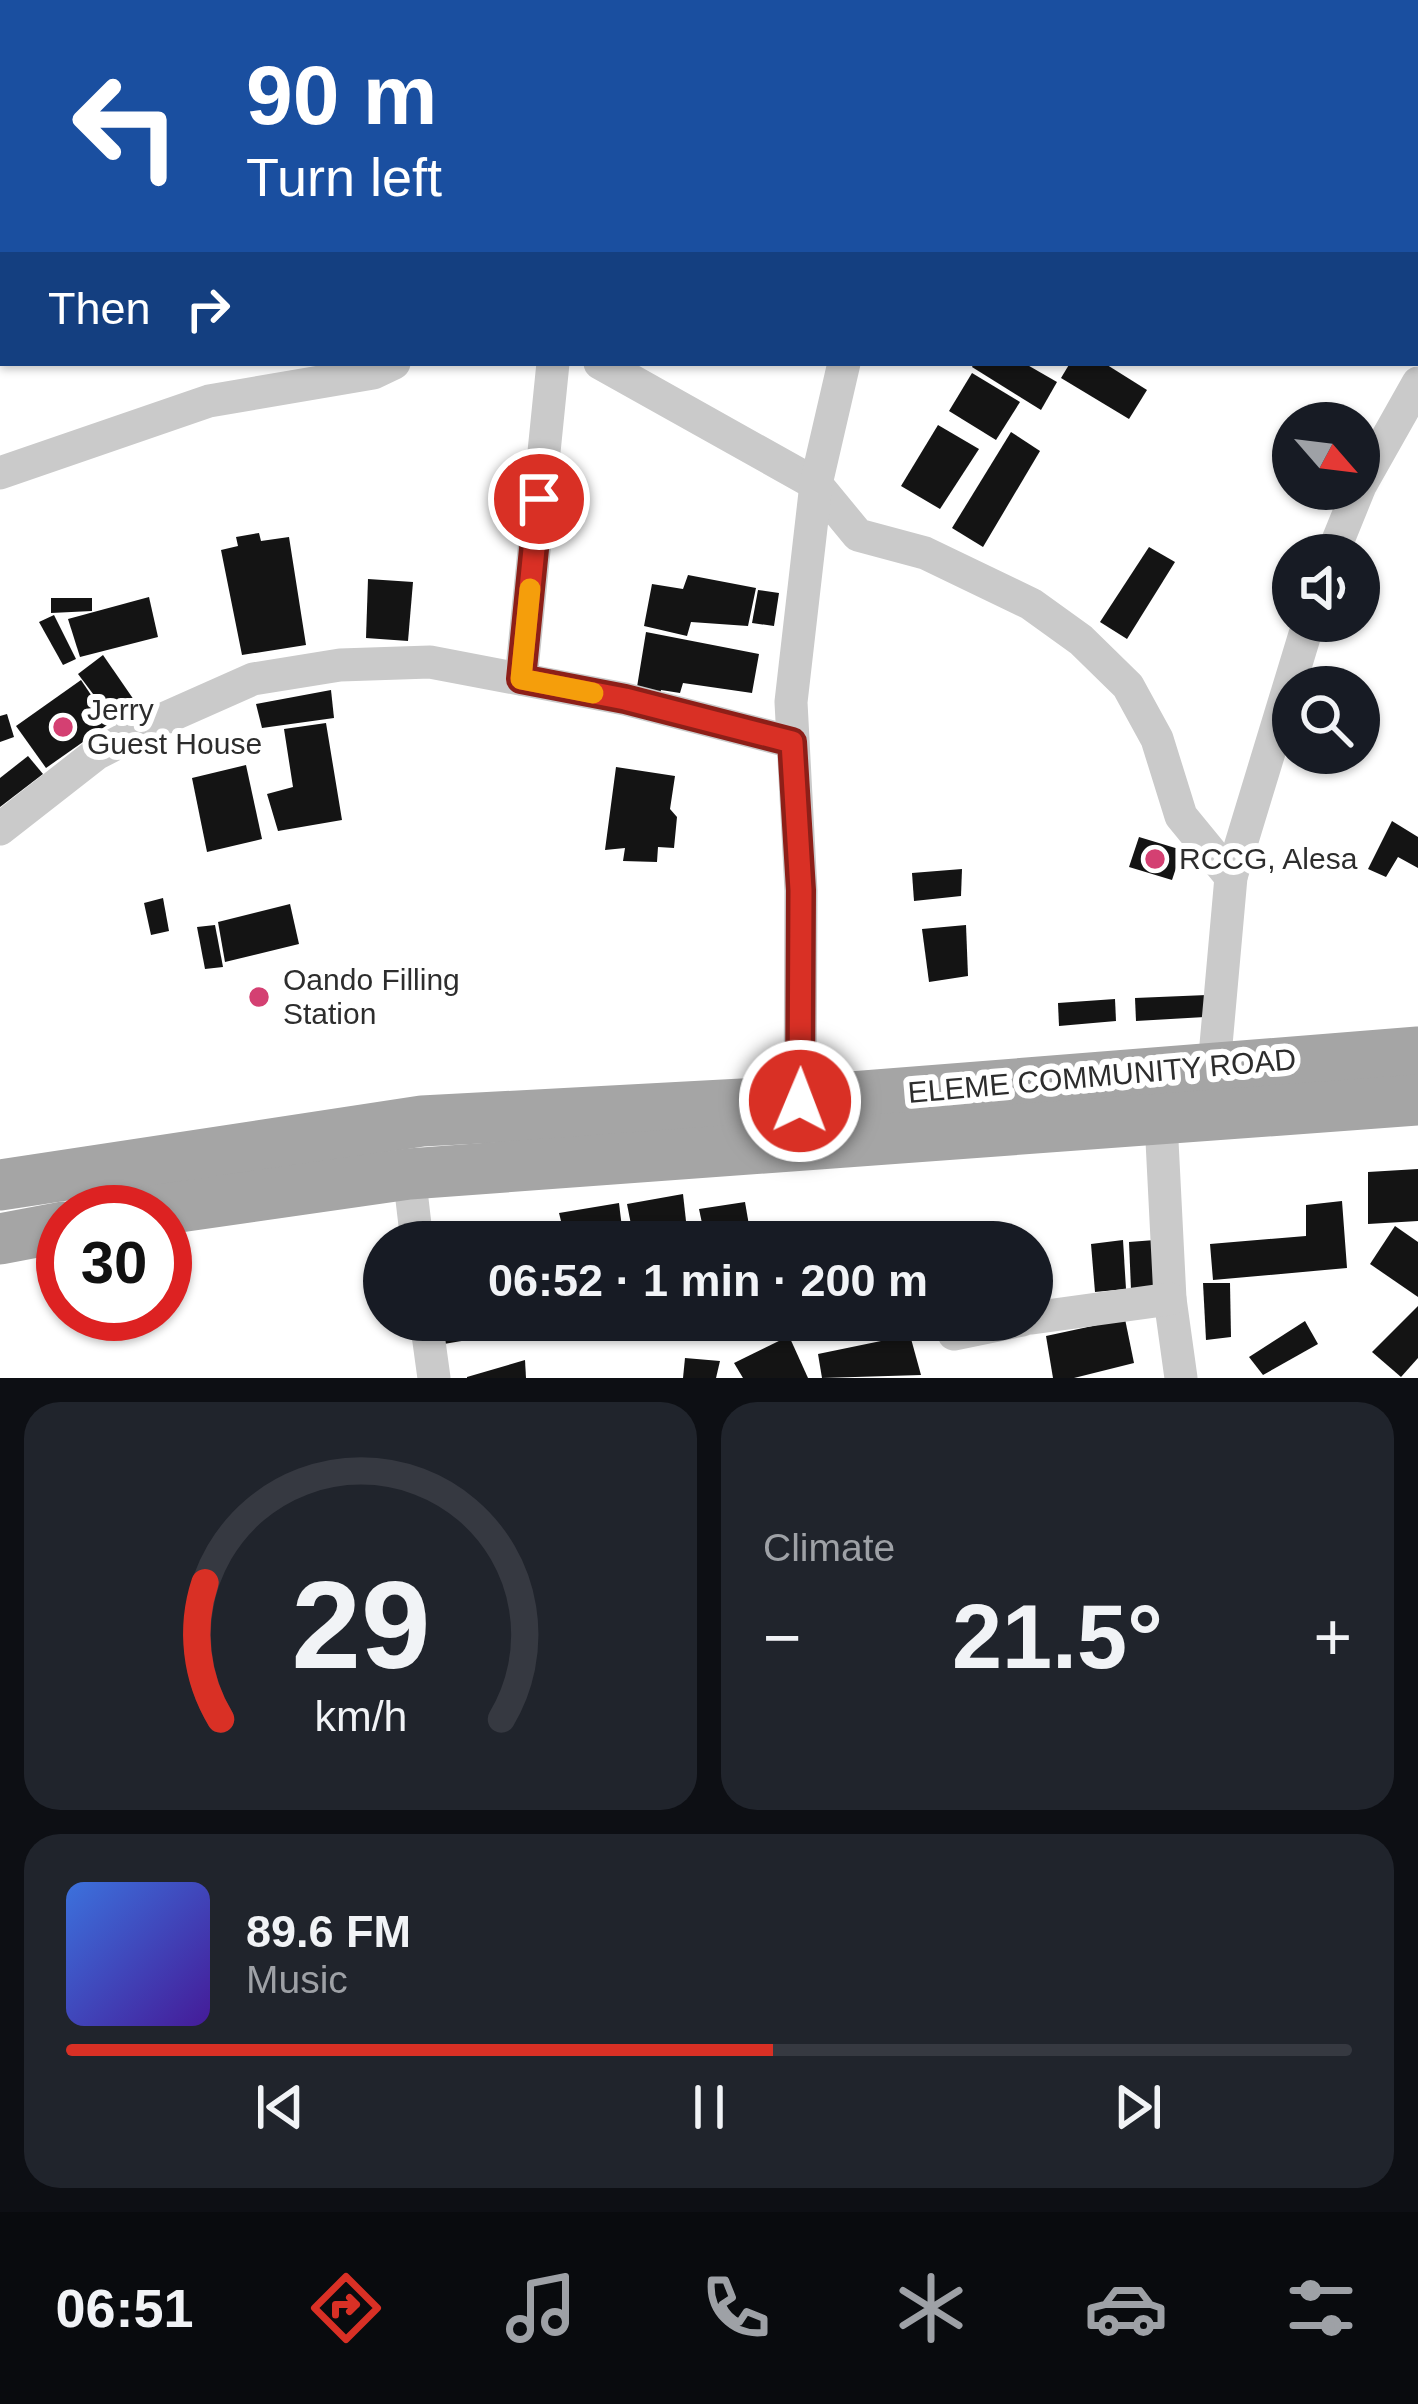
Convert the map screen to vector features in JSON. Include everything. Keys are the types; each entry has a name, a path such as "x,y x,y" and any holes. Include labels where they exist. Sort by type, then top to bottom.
{"main road":[{"name":"ELEME COMMUNITY ROAD","path":"0,1185 422,1121 800,1101 1418,1052"},
{"name":"ELEME COMMUNITY ROAD","path":"192,1205 409,1174 1418,1100"},
{"path":"0,1239 36,1232"}],"street":[{"path":"0,473 208,401 374,373 388,366"},
{"path":"521,679 553,366"},
{"path":"605,366 816,484 858,535 926,554 1031,604 1081,640 1128,686 1157,739 1181,816 1231,877"},
{"path":"800,1101 801,890 791,702 816,484 843,366"},
{"path":"1341,534 1360,486 1418,383"},
{"path":"1214,1066 1231,877 1303,642"},
{"path":"0,829 96,754 164,719 254,680 340,665 430,662 625,699 792,742"},
{"path":"1161,1120 1170,1299 1181,1378"},
{"path":"409,1174 415,1221"},
{"path":"1053,1315 1170,1299"},
{"path":"429,1341 434,1378"}],"building":[{"path":"1029,366 1057,382 1041,410 972,367"},
{"path":"1068,366 1109,366 1147,390 1129,419 1061,378"},
{"path":"972,373 1020,402 996,440 949,411"},
{"path":"938,425 979,449 940,509 901,486"},
{"path":"1011,432 1040,451 983,547 952,528"},
{"path":"259,533 261,541 289,537 306,645 242,655 221,550 238,546 236,537"},
{"path":"1149,547 1175,562 1127,639 1100,622"},
{"path":"688,575 756,588 748,626 691,622 687,636 644,626 652,584 683,589"},
{"path":"368,579 413,582 408,641 366,638"},
{"path":"758,590 779,593 774,626 752,623"},
{"path":"149,597 158,637 80,657 68,619"},
{"path":"51,598 92,598 92,611 51,613"},
{"path":"54,615 76,659 63,665 39,622"},
{"path":"646,632 759,654 752,693 683,683 680,693 661,690 660,694 637,687"},
{"path":"103,655 143,713 118,727 78,674"},
{"path":"81,680 110,723 46,768 16,726"},
{"path":"331,690 334,718 262,728 256,704"},
{"path":"7,714 14,737 0,742 0,716"},
{"path":"326,723 342,820 278,831 267,794 293,787 284,729"},
{"path":"28,756 43,774 0,807 0,778"},
{"path":"246,765 262,839 207,852 192,778"},
{"path":"616,767 675,776 670,809 677,817 674,848 658,847 657,862 623,861 625,848 605,850"},
{"path":"1392,821 1418,837 1418,868 1398,857 1386,877 1368,869"},
{"name":"RCCG, Alesa","path":"1139,837 1182,850 1172,880 1129,867"},
{"path":"962,869 961,896 914,901 912,873"},
{"path":"163,898 169,931 151,935 144,903"},
{"path":"290,904 299,944 225,962 218,922"},
{"path":"215,925 223,967 205,969 197,927"},
{"path":"966,925 968,976 929,982 922,929"},
{"path":"1207,995 1205,1017 1136,1021 1135,998"},
{"path":"1115,999 1116,1021 1059,1026 1058,1003"},
{"path":"1418,1169 1418,1221 1368,1224 1368,1172"},
{"path":"683,1194 686,1221 630,1221 627,1204"},
{"path":"1342,1201 1347,1268 1213,1280 1210,1244 1306,1236 1306,1205"},
{"path":"745,1202 748,1221 702,1221 699,1209"},
{"path":"619,1203 621,1221 561,1221 559,1213"},
{"path":"1395,1226 1418,1242 1418,1297 1370,1264"},
{"path":"1123,1240 1126,1289 1095,1292 1091,1244"},
{"path":"1155,1240 1155,1286 1131,1289 1129,1242"},
{"path":"1203,1283 1230,1283 1231,1337 1206,1340"},
{"path":"1418,1306 1418,1358 1401,1377 1372,1352"},
{"path":"1125,1319 1134,1363 1074,1378 1053,1378 1047,1341 1053,1341 1053,1334"},
{"path":"1305,1321 1318,1344 1263,1375 1249,1357"},
{"path":"779,1341 791,1341 808,1378 743,1378 734,1363"},
{"path":"881,1341 912,1341 921,1375 822,1378 818,1354"},
{"path":"685,1358 720,1361 716,1378 683,1378"},
{"path":"525,1360 526,1378 467,1378 467,1377"}],"slow traffic":[{"path":"530,589 521,679 593,693"}],"place":[{"name":"Jerry Guest House","path":"63,727"},
{"name":"RCCG, Alesa","path":"1155,859"},
{"name":"Oando Filling Station","path":"259,997"}],"route":[{"path":"539,499 521,679 625,699 792,742 801,890 800,1101"}]}
